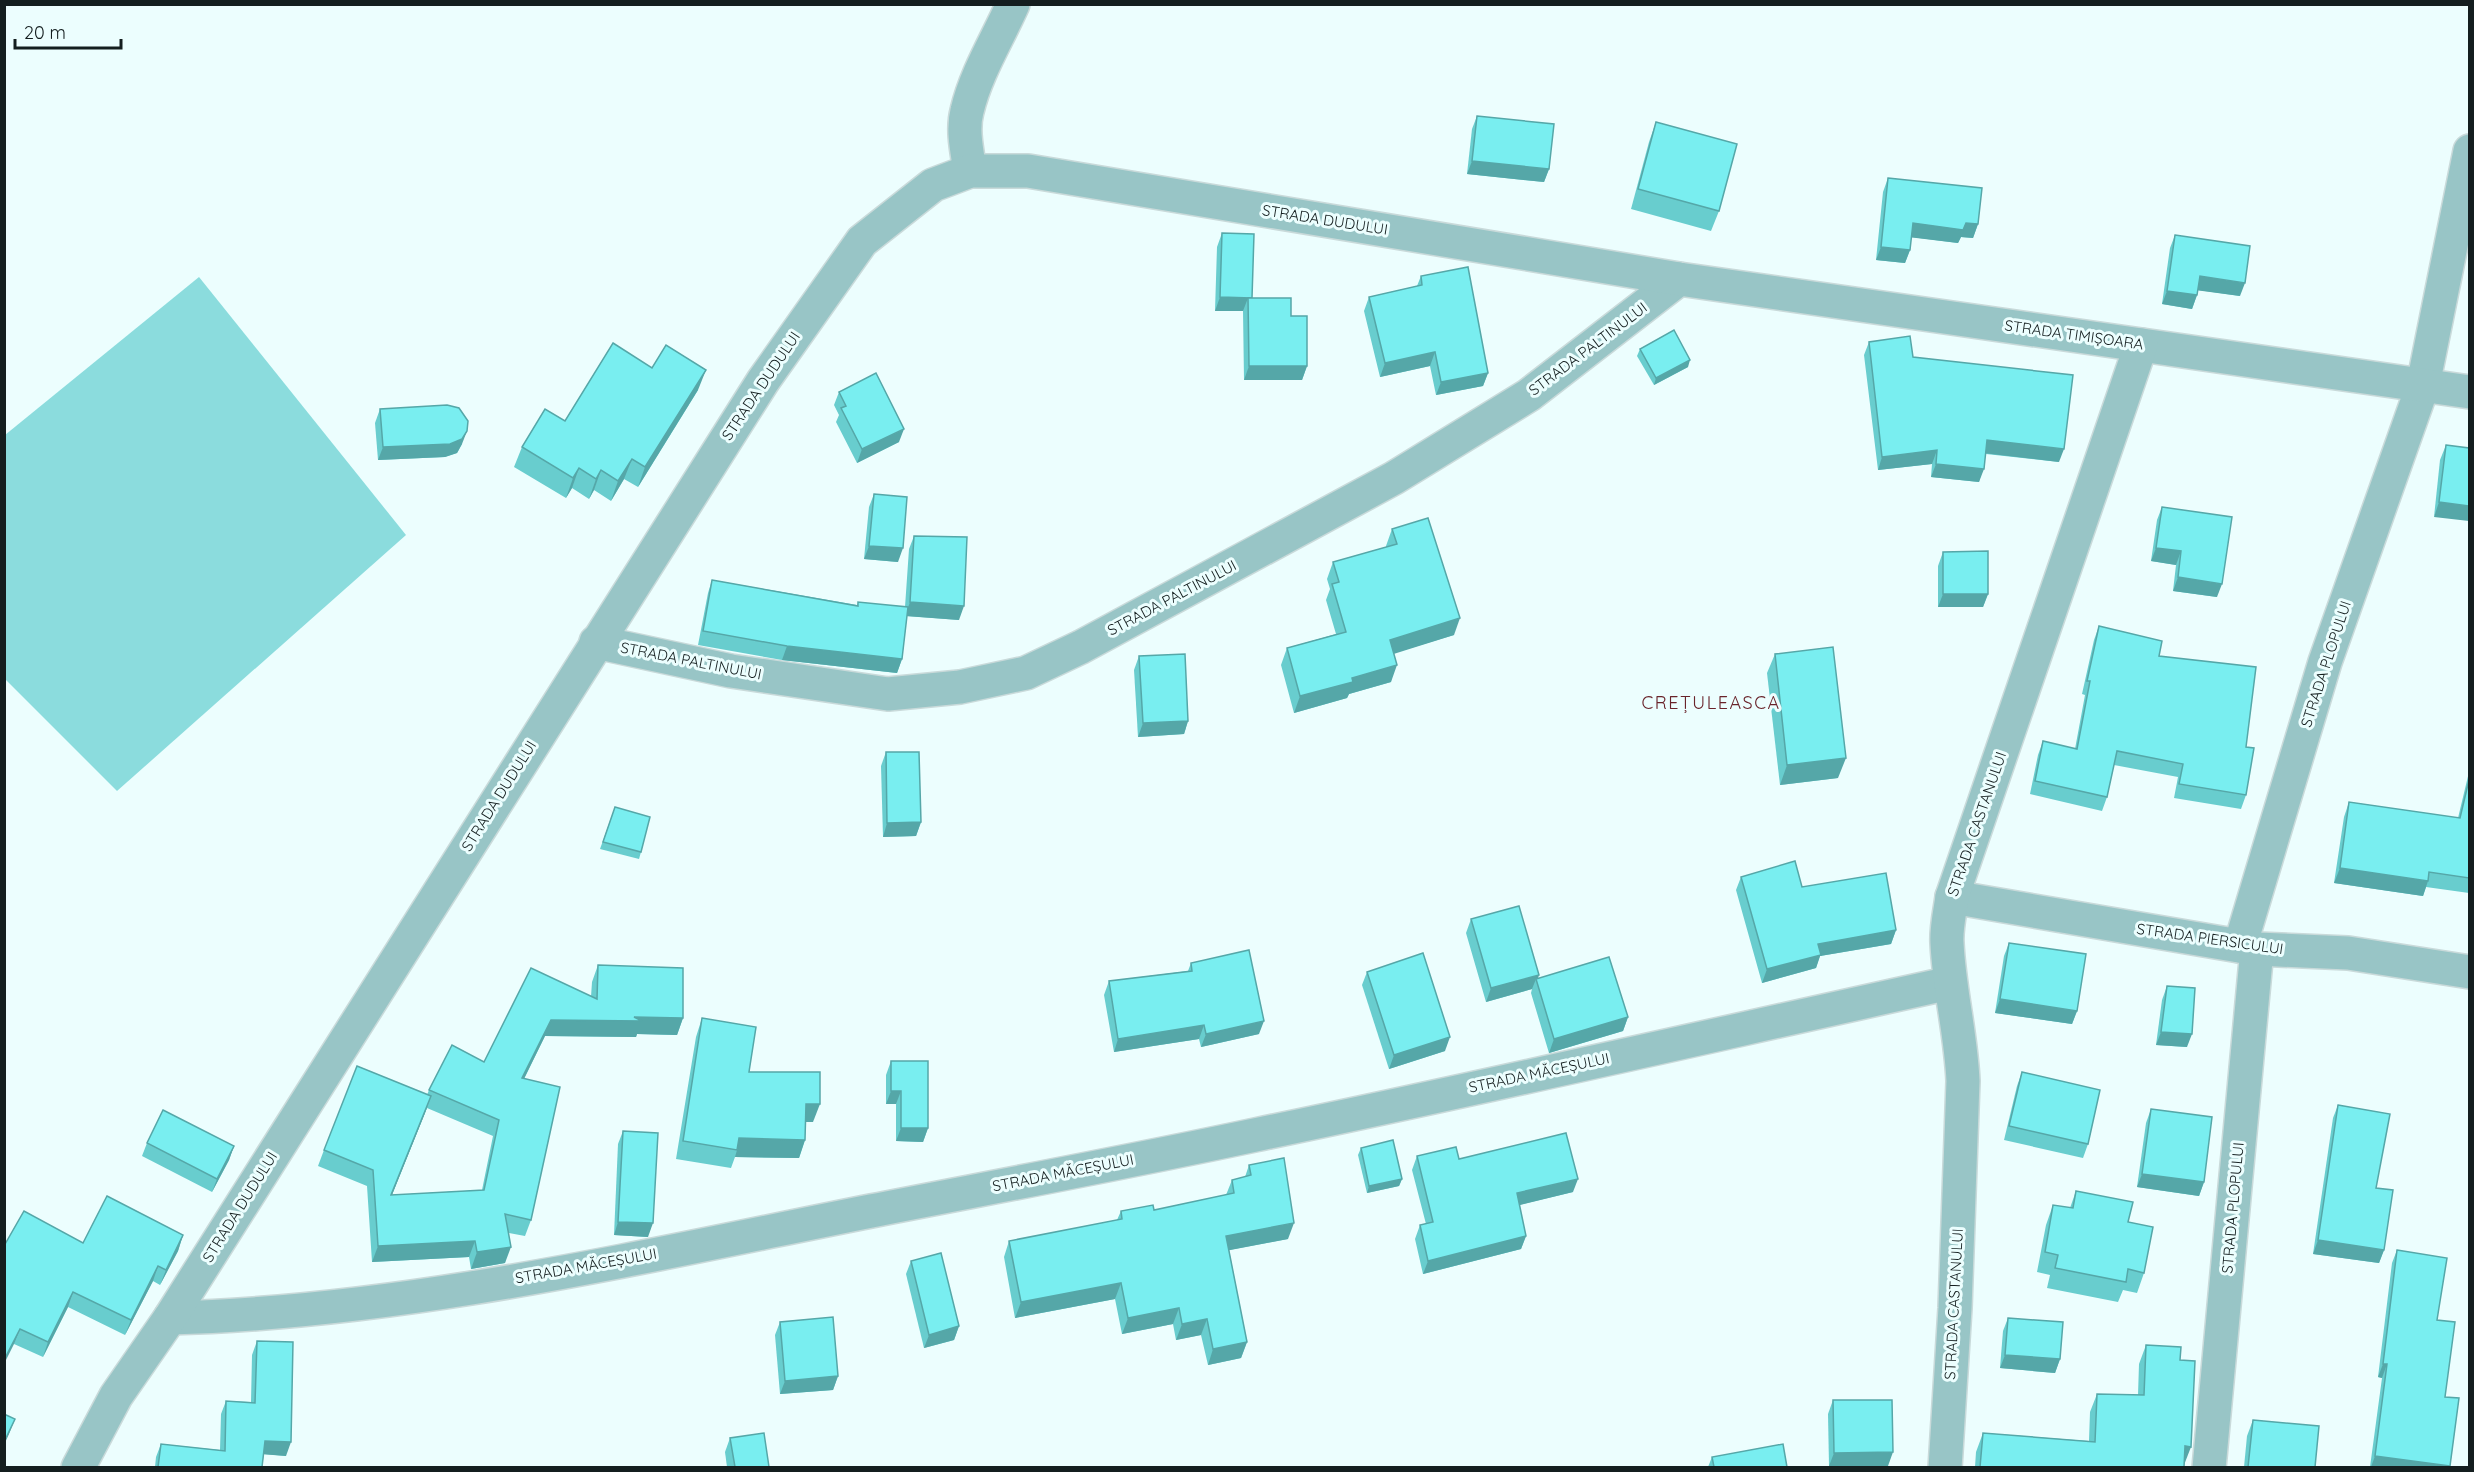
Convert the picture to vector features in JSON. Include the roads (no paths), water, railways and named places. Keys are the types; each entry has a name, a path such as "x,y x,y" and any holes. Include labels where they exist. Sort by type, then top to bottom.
{"street":[{"path":"970,171 965,142 966,112 982,68 1013,4"},
{"name":"STRADA PLOPULUI","path":"2209,1467 2249,947 2325,662 2423,385 2469,151"},
{"name":"STRADA DUDULUI","path":"78,1467 116,1396 170,1318 763,381 862,241 933,185 970,171 1028,171 1679,279"},
{"name":"STRADA TIMIȘOARA","path":"1679,279 2469,392"},
{"name":"STRADA PALTINULUI","path":"596,642 731,670 888,694 960,687 1026,673 1081,647 1394,478 1529,395 1679,279"},
{"name":"STRADA CASTANULUI","path":"1945,1467 1955,1308 1963,1081 1962,1055 1950,983 1947,940 1952,897 2141,345"},
{"name":"STRADA PIERSICULUI","path":"1952,897 2249,947 2348,953 2469,972"},
{"name":"STRADA MĂCEȘULUI","path":"170,1318 211,1317 328,1307 474,1287 605,1264 1257,1135 1950,983"}],"district":[{"name":"CREȚULEASCA","path":"1711,703"}]}
